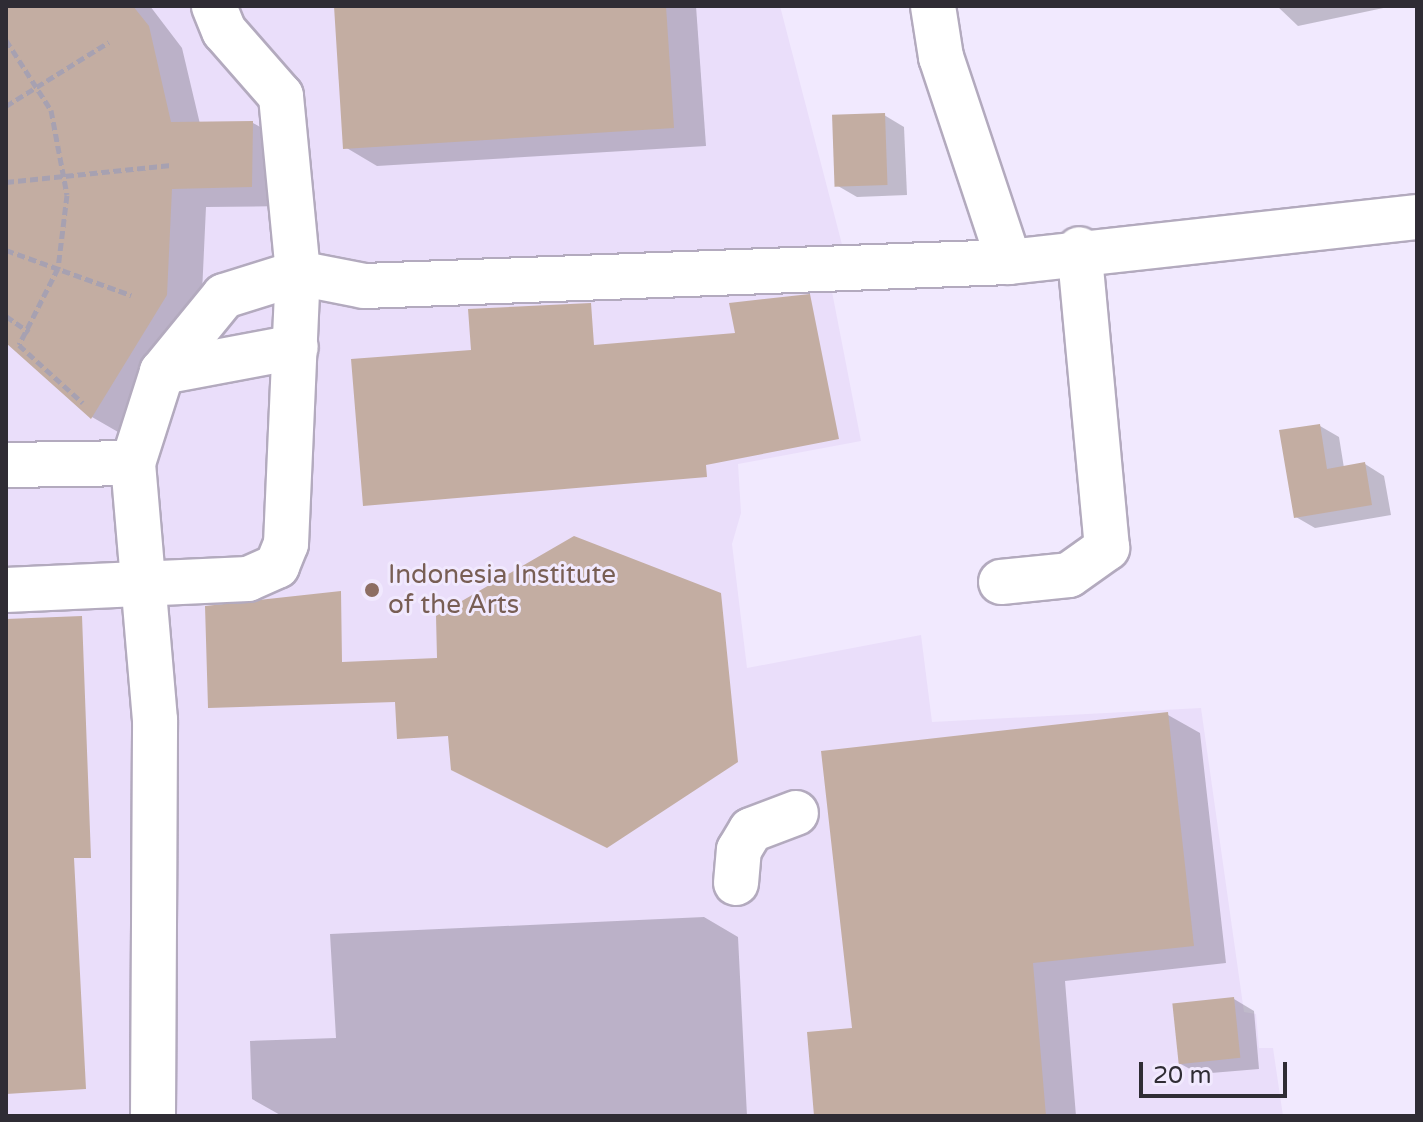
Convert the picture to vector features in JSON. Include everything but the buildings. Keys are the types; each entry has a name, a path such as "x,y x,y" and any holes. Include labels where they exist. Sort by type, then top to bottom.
{"lane":[{"path":"6,590 145,581 248,579 277,566 286,544 298,273 281,96 224,31 214,6"},
{"path":"933,6 941,57 1009,262"},
{"path":"153,1116 155,720 133,463 162,372 224,296 298,273 364,286 1009,262 1079,249 1417,217"},
{"path":"1001,582 1069,575 1107,548 1079,249"},
{"path":"162,372 296,347"},
{"path":"6,465 133,463"},
{"path":"736,883 739,850 751,830 796,813"}],"path":[{"path":"6,40 38,86 65,176 58,268 29,332 19,345 83,403"},
{"path":"6,106 109,42"},
{"path":"6,182 171,165"},
{"path":"6,250 131,295"},
{"path":"6,316 29,332"}],"shaded area":[{"name":"Indonesia Institute of the Arts","path":"6,6 780,6 845,256 827,266 861,441 738,464 741,513 732,544 747,668 921,635 932,722 1201,708 1244,1012 1256,1014 1259,1048 1273,1048 1283,1116 6,1116"}],"place":[{"name":"Indonesia Institute of the Arts","path":"372,590"}]}
